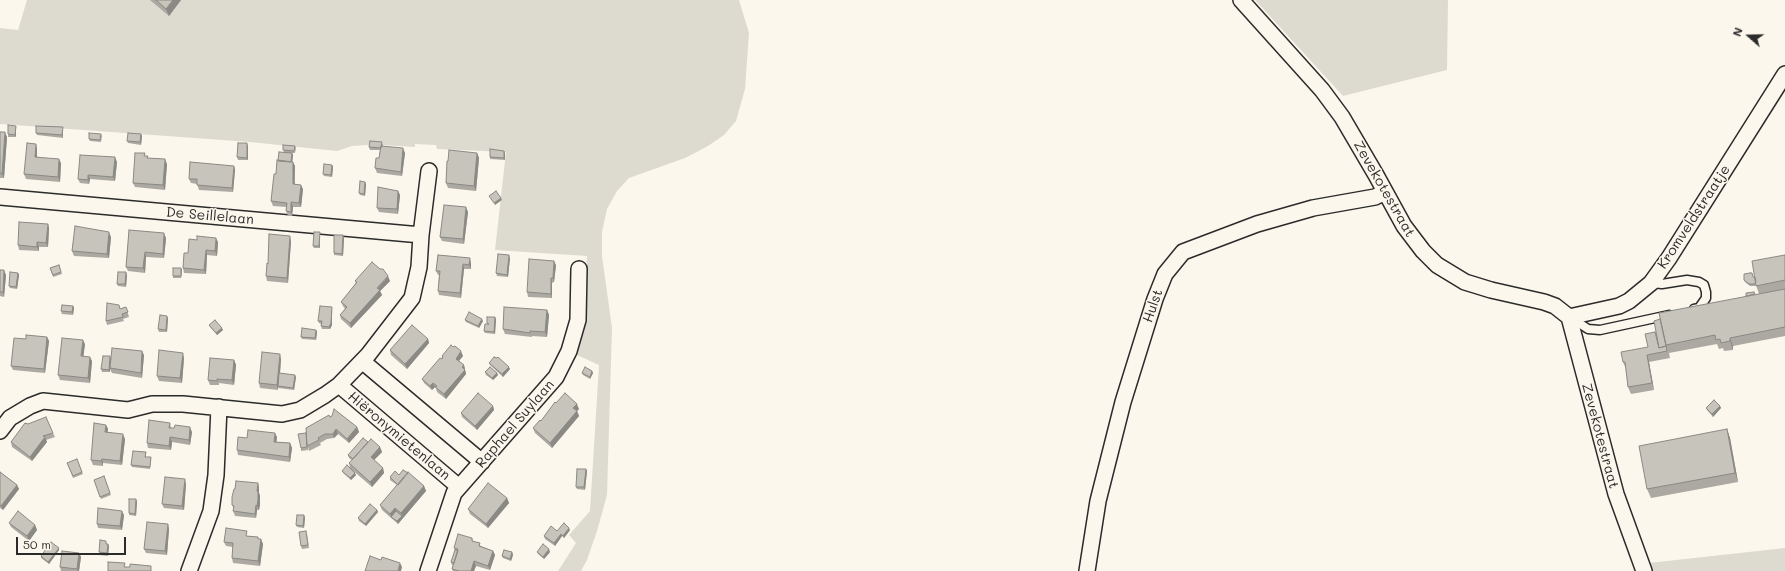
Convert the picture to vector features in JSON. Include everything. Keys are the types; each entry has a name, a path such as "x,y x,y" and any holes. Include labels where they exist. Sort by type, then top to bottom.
{"street":[{"name":"Zevekotestraat","path":"1241,0 1322,90 1342,117 1404,226 1423,252 1445,270 1465,282 1544,302 1555,306 1569,317 1616,494 1644,571"},
{"name":"Kromveldstraatje","path":"1569,317 1619,306 1629,301 1651,283 1669,258 1785,74"},
{"path":"0,431 10,418 30,406 43,401 128,410 152,404 183,404 282,414 300,410 325,395 339,385 362,361 412,298 419,267 428,171"},
{"name":"Hulst","path":"1087,571 1098,501 1123,402 1155,299 1165,274 1183,252 1257,224 1313,208 1375,197 1385,192"},
{"name":"De Seillelaan","path":"0,198 421,235"},
{"name":"Raphael Suylaan","path":"428,571 454,493 556,377 569,351 578,320 578,269"},
{"path":"362,361 482,462"},
{"name":"Hiëronymietenlaan","path":"339,385 459,487"},
{"path":"189,571 211,511 216,475 219,407"}],"lane":[{"path":"1569,317 1588,329 1600,330 1698,308 1703,304 1706,292 1704,285 1693,280 1662,284 1651,283"}],"shaded area":[{"path":"27,0 739,0 749,33 745,89 736,121 724,135 708,146 685,158 629,178 617,191 607,209 602,232 602,256 612,328 607,495 597,531 587,560 581,571 558,571 576,543 569,535 590,511 599,365 575,354 583,334 587,256 495,250 506,152 437,149 436,145 415,144 415,147 382,144 352,146 337,151 250,142 0,124 0,28 18,30"},
{"path":"1255,0 1448,0 1447,70 1343,96"},
{"path":"1785,548 1785,571 1653,571 1649,563"}],"building":[{"path":"156,0 173,0 166,9"},
{"path":"8,125 16,126 15,135 8,134"},
{"path":"36,126 63,127 62,135 36,133"},
{"path":"0,132 5,132 2,174 0,173"},
{"path":"89,133 101,134 100,140 89,139"},
{"path":"128,133 141,134 140,142 127,141"},
{"path":"370,141 382,142 381,148 369,147"},
{"path":"27,143 36,144 35,157 59,159 58,177 24,174"},
{"path":"238,143 247,143 247,158 237,157"},
{"path":"283,145 295,146 294,151 283,150"},
{"path":"381,146 403,148 401,172 375,168 376,158 379,158"},
{"path":"490,149 504,151 504,158 490,157"},
{"path":"449,150 477,153 474,186 446,183"},
{"path":"279,152 292,153 291,162 278,161"},
{"path":"135,153 145,153 144,156 148,156 147,158 165,159 163,185 133,183"},
{"path":"80,155 115,157 113,177 88,175 88,180 78,179"},
{"path":"277,160 293,162 293,184 301,185 299,203 291,202 291,212 286,211 287,203 271,201"},
{"path":"190,162 234,166 232,188 197,185 197,179 189,179"},
{"path":"324,164 332,165 331,175 323,174"},
{"path":"360,181 365,182 364,194 359,193"},
{"path":"378,187 398,191 397,209 377,208"},
{"path":"496,191 501,198 494,203 489,196"},
{"path":"444,205 466,207 463,239 440,237"},
{"path":"19,222 48,224 46,243 37,242 37,247 18,245"},
{"path":"75,226 109,232 107,254 72,251"},
{"path":"129,230 164,233 163,254 145,252 143,268 126,267"},
{"path":"314,232 320,232 319,246 313,246"},
{"path":"269,234 290,236 287,278 266,276"},
{"path":"334,235 343,235 342,254 334,253"},
{"path":"197,236 216,238 215,251 206,250 204,270 183,268 184,253 188,253 189,239 197,240"},
{"path":"498,254 509,255 507,275 496,273"},
{"path":"438,255 470,258 469,265 463,264 460,293 438,291 440,271 436,271"},
{"path":"1785,255 1785,280 1756,286 1752,261"},
{"path":"529,259 554,261 553,278 551,278 551,294 527,292"},
{"path":"372,262 380,269 383,269 388,276 377,288 380,290 350,323 340,315 347,307 341,302 357,282 355,281"},
{"path":"59,265 61,272 53,275 50,268"},
{"path":"173,268 181,268 181,276 173,276"},
{"path":"0,270 4,270 3,292 0,292"},
{"path":"10,272 18,273 16,287 9,286"},
{"path":"118,272 126,272 125,284 117,284"},
{"path":"1752,273 1756,282 1754,284 1749,284 1744,280 1744,274"},
{"path":"1785,289 1785,327 1730,338 1730,341 1721,343 1720,339 1716,340 1715,335 1666,345 1659,313"},
{"path":"1754,292 1755,294 1746,296 1746,293"},
{"path":"107,303 119,305 120,309 126,307 128,312 122,314 123,317 106,321"},
{"path":"62,305 73,306 72,312 61,311"},
{"path":"320,306 332,307 331,323 329,327 321,326 322,321 318,321"},
{"path":"504,307 547,310 545,332 530,331 530,333 503,329"},
{"path":"469,312 482,319 478,326 465,320"},
{"path":"160,315 167,316 166,330 158,329"},
{"path":"487,317 495,317 494,332 484,331 485,324 489,324 487,323"},
{"path":"1660,319 1666,346 1659,348 1654,321"},
{"path":"215,320 222,328 216,333 209,325"},
{"path":"412,325 428,339 405,364 390,350"},
{"path":"302,328 316,330 315,338 301,337"},
{"path":"1655,332 1659,348 1666,346 1667,351 1647,355 1652,383 1628,387 1625,362 1623,362 1621,352 1648,347 1645,334"},
{"path":"26,335 47,337 44,369 11,366 14,338 26,339"},
{"path":"62,338 83,340 81,356 90,357 88,378 58,375"},
{"path":"451,345 453,347 455,346 461,351 456,359 464,365 462,367 465,370 444,394 435,387 437,386 433,383 430,386 422,379 440,358 442,359 442,356"},
{"path":"112,348 142,351 141,373 110,368"},
{"path":"159,350 183,353 180,378 157,376"},
{"path":"262,352 280,354 277,385 259,383"},
{"path":"103,356 110,356 109,370 101,369"},
{"path":"494,357 498,357 509,367 502,374 489,363"},
{"path":"210,358 234,360 232,380 208,380"},
{"path":"490,367 497,373 492,378 485,372"},
{"path":"585,367 592,371 590,377 582,373"},
{"path":"279,373 295,375 293,388 278,386"},
{"path":"478,393 493,406 475,426 461,413"},
{"path":"565,393 577,404 573,408 577,411 550,443 533,428 540,420 541,421 555,402 556,403"},
{"path":"1714,400 1720,406 1712,414 1706,408"},
{"path":"334,409 357,427 347,439 336,429 333,434 325,434 318,438 319,440 307,446 306,428 329,415 330,417 332,416"},
{"path":"46,417 53,433 43,436 45,437 30,457 11,442 25,423 28,424"},
{"path":"149,420 170,423 169,428 174,428 175,425 190,427 189,440 170,437 169,446 147,443"},
{"path":"94,423 106,425 105,432 123,434 120,461 102,459 101,461 91,460"},
{"path":"1727,429 1735,473 1647,489 1639,446"},
{"path":"248,430 275,433 274,442 290,443 289,457 237,450 238,437 247,438"},
{"path":"306,433 307,447 301,448 298,434"},
{"path":"363,438 368,442 353,459 348,455"},
{"path":"371,439 380,447 371,457 383,468 370,482 349,463"},
{"path":"133,451 146,452 145,457 151,457 150,467 131,465"},
{"path":"77,459 82,472 73,476 67,463"},
{"path":"347,465 355,473 350,478 342,471"},
{"path":"577,469 586,469 584,487 576,487"},
{"path":"403,470 408,473 398,485 390,477 395,471 399,475"},
{"path":"0,472 17,485 1,506 0,505"},
{"path":"408,472 424,486 401,513 395,508 390,514 380,505"},
{"path":"104,476 110,493 100,497 94,480"},
{"path":"165,477 185,479 182,506 162,504"},
{"path":"236,481 258,483 258,500 255,514 233,511 234,506 232,505 232,497"},
{"path":"488,483 507,498 486,524 468,509"},
{"path":"129,499 136,499 135,514 129,513"},
{"path":"370,504 377,510 365,524 358,518"},
{"path":"98,508 122,511 120,526 97,524"},
{"path":"18,511 35,525 27,536 9,523"},
{"path":"396,511 402,516 397,521 391,517"},
{"path":"297,515 304,515 303,526 296,525"},
{"path":"147,522 168,524 165,551 144,549"},
{"path":"564,523 569,528 563,536 561,534 554,543 544,536 551,526 557,531"},
{"path":"226,528 247,531 246,536 258,537 258,539 261,539 258,561 232,558 233,543 224,542"},
{"path":"306,531 308,545 301,546 299,532"},
{"path":"458,534 472,538 472,541 480,543 479,546 493,551 488,566 474,561 471,571 459,571 452,569 458,549 454,548"},
{"path":"100,540 106,541 106,544 108,544 107,553 99,552"},
{"path":"51,542 59,548 48,562 41,556"},
{"path":"543,544 549,549 543,557 537,552"},
{"path":"455,550 458,551 454,563 451,562"},
{"path":"504,550 512,552 510,559 502,556"},
{"path":"62,551 79,553 77,569 60,567"},
{"path":"370,556 381,560 382,557 400,563 398,571 365,571"},
{"path":"108,562 125,563 124,567 130,567 130,564 151,566 151,571 108,571"}]}
